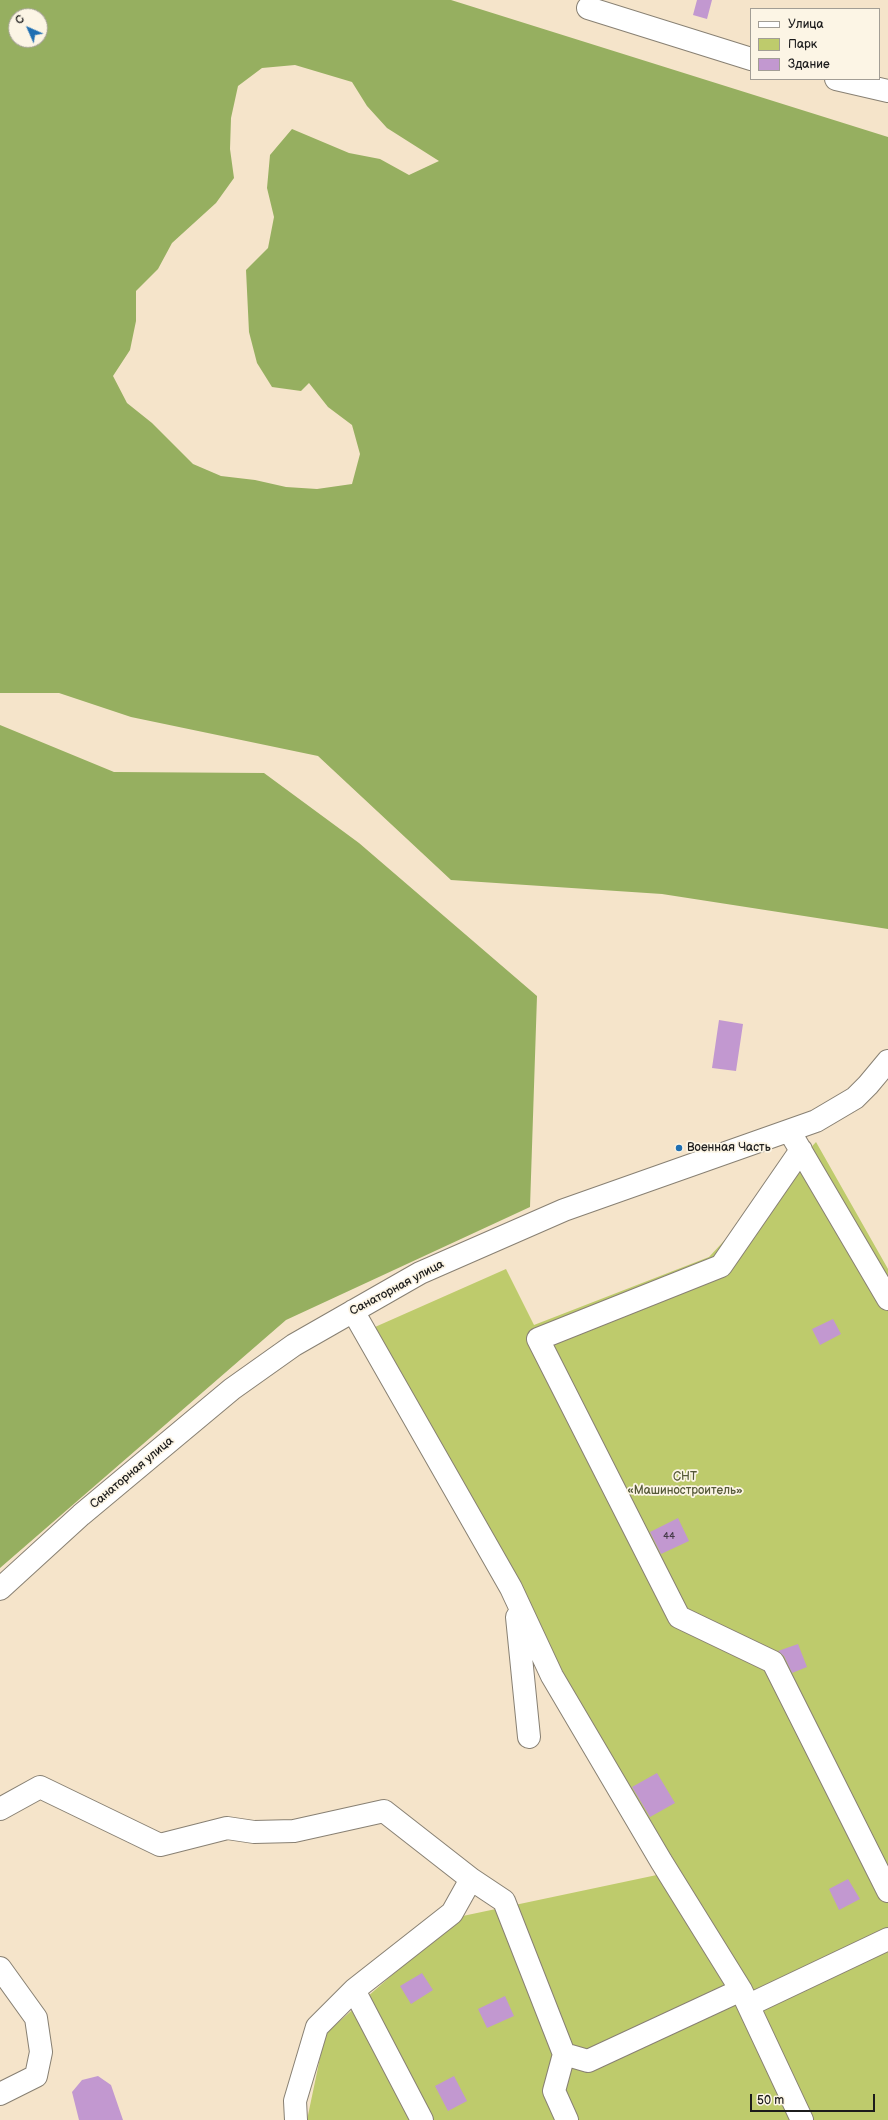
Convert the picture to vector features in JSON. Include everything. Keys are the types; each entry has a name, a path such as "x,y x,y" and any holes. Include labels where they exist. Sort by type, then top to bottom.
{"street":[{"path":"588,8 750,59"},
{"path":"840,80 888,91"},
{"name":"Санаторная улица","path":"0,1589 81,1515 232,1389 294,1345 420,1273 564,1210 816,1121 855,1098 868,1086 888,1061"},
{"path":"790,1131 888,1300"},
{"path":"801,1150 721,1266 538,1339 679,1617 773,1662 888,1891"},
{"path":"353,1311 511,1588 552,1676 661,1861 745,1997 802,2120"},
{"path":"511,1588 519,1629 529,1738"},
{"path":"0,1809 40,1787 160,1844 227,1828 254,1832 294,1831 384,1812 471,1879 504,1901 564,2054 554,2091 567,2120"},
{"path":"296,2120 295,2101 317,2027 354,1990 452,1913 471,1879"},
{"path":"564,2054 588,2061 888,1939"},
{"path":"0,1968 36,2018 41,2052 36,2076 0,2094"},
{"path":"354,1990 422,2120"}],"green space":[{"path":"0,0 451,0 888,137 888,929 662,894 451,880 318,756 131,717 59,693 0,693","holes":["295,65 352,82 367,106 387,128 439,161 409,175 380,159 349,153 292,129 270,155 267,188 274,217 268,248 246,270 249,332 257,363 272,387 301,391 309,383 328,407 352,425 360,454 352,484 317,489 286,487 255,480 221,476 193,464 152,423 127,403 113,376 130,350 136,321 136,291 158,269 172,243 216,203 234,178 230,149 231,118 238,86 262,68"]},
{"path":"0,725 114,772 264,773 359,843 537,996 530,1207 286,1320 0,1568"},
{"name":"СНТ «Машиностроитель»","path":"816,1142 888,1269 888,2120 307,2120 325,2034 458,1917 671,1872 366,1331 506,1269 534,1325 709,1257"}],"building":[{"path":"697,0 712,0 707,19 693,15"},
{"path":"719,1020 743,1024 736,1071 712,1068"},
{"path":"833,1319 841,1334 820,1345 812,1329"},
{"path":"678,1518 689,1541 661,1554 650,1532"},
{"path":"798,1644 807,1667 792,1673 784,1656 778,1651"},
{"path":"657,1773 675,1803 650,1817 632,1787"},
{"path":"848,1879 860,1899 839,1910 829,1889"},
{"path":"422,1973 433,1990 411,2004 400,1986"},
{"path":"505,1996 514,2016 487,2028 478,2009"},
{"path":"98,2076 111,2085 123,2120 79,2120 72,2092 82,2080"},
{"path":"454,2076 467,2101 448,2111 435,2086"}],"place":[{"name":"Военная Часть","path":"679,1148"}]}
